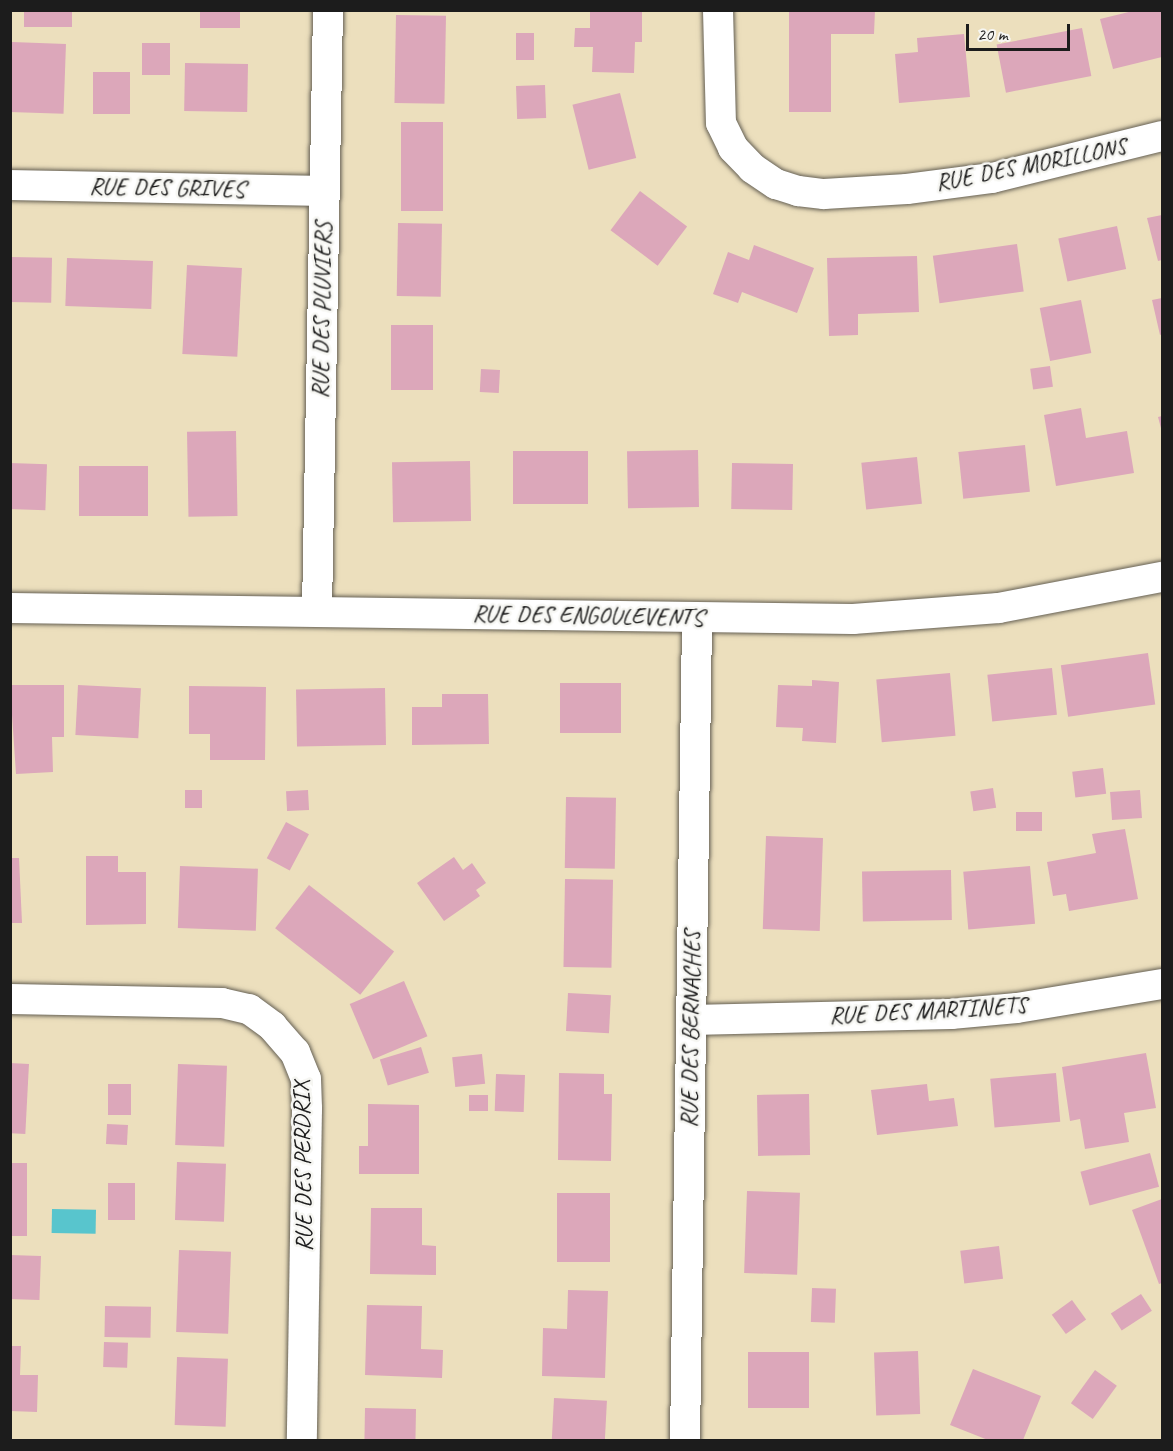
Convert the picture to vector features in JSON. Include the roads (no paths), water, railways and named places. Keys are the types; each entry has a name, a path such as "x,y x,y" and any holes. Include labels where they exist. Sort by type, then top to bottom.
{"street":[{"name":"RUE DES PLUVIERS","path":"317,610 328,10"},
{"name":"RUE DES MORILLONS","path":"718,10 718,99 721,123 733,148 752,168 776,184 824,194 992,178 1162,136"},
{"name":"RUE DES GRIVES","path":"10,185 324,191"},
{"name":"RUE DES ENGOULEVENTS","path":"10,608 317,610 697,618 938,614 1054,600 1162,577"},
{"name":"RUE DES BERNACHES","path":"686,1440 697,618"},
{"name":"RUE DES MARTINETS","path":"691,1020 951,1014 1017,1008 1162,984"},
{"name":"RUE DES PERDRIX","path":"10,999 222,1003 249,1009 272,1026 295,1052 306,1080 307,1109 302,1440"}],"water":[{"path":"52,1209 96,1210 96,1234 52,1233"}]}
